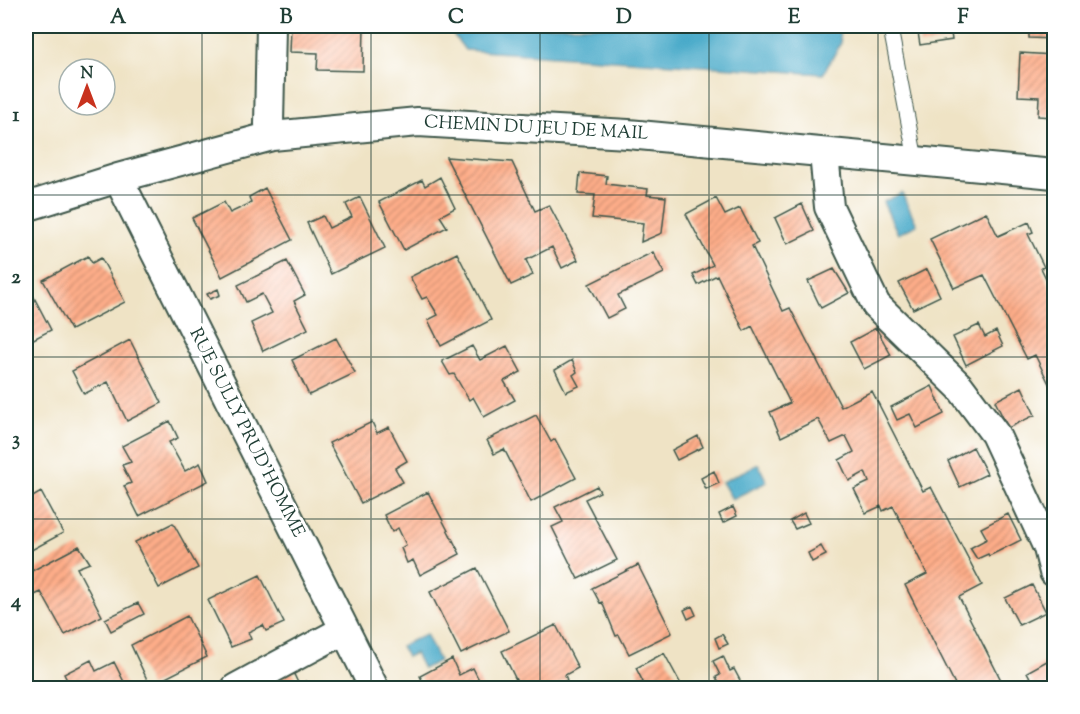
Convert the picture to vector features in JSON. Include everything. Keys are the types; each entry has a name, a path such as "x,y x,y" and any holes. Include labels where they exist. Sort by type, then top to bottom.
{"street":[{"path":"271,26 269,124 272,136"},
{"name":"CHEMIN DU JEU DE MAIL","path":"26,207 118,178 272,136 418,122 628,134 1054,174"},
{"path":"824,153 829,207 876,305 960,387 995,434 1047,548 1054,572"},
{"name":"RUE SULLY PRUD'HOMME","path":"118,178 374,688"},
{"path":"236,688 344,630"}],"lane":[{"path":"890,26 916,162"}],"water":[{"path":"447,26 838,26 841,43 823,74 465,50"},
{"path":"902,193 917,225 898,234 883,202"},
{"path":"758,464 767,482 732,499 722,482"},
{"path":"426,634 439,661 423,669 415,653 407,657 401,646"}],"building":[{"path":"291,26 364,26 363,71 317,70 318,53 290,52"},
{"path":"917,26 950,26 952,40 920,45"},
{"path":"1029,26 1054,26 1054,39 1029,38"},
{"path":"1020,53 1054,55 1054,117 1038,116 1039,97 1018,96"},
{"path":"446,157 512,162 535,211 549,205 578,260 562,268 552,247 526,260 533,275 511,285"},
{"path":"580,173 607,176 606,184 648,189 647,195 666,197 662,233 641,242 643,223 592,218 595,195 578,194"},
{"path":"440,177 455,208 440,216 447,227 404,250 379,202 422,180 425,186"},
{"path":"265,188 292,240 222,277 192,218 224,202 230,213 251,203 249,197"},
{"path":"360,197 385,248 331,274 307,223 323,216 329,228 352,217 346,204"},
{"path":"716,198 725,215 740,208 758,243 752,246 783,311 790,308 841,407 872,391 923,491 931,487 982,585 959,597 1005,688 957,688 905,585 927,574 893,506 883,511 881,506 866,513 854,489 869,482 865,472 849,481 839,460 854,452 846,436 831,443 818,419 781,437 770,412 790,403 752,326 744,331 717,275 698,285 693,275 713,265 686,214"},
{"path":"802,204 814,231 787,244 775,218"},
{"path":"986,212 998,236 1029,222 1033,232 1028,234 1054,295 1054,394 1035,355 1027,359 984,275 954,288 930,239"},
{"path":"653,252 664,273 618,295 625,309 607,318 589,284"},
{"path":"457,253 491,320 441,346 428,320 438,315 427,297 422,299 410,277"},
{"path":"88,256 92,263 101,258 125,302 71,330 43,280"},
{"path":"287,261 305,295 294,301 308,329 263,351 251,323 272,313 262,294 246,302 238,285"},
{"path":"834,269 849,293 821,308 808,281"},
{"path":"927,269 940,296 913,309 899,283"},
{"path":"26,282 51,330 26,343"},
{"path":"218,289 220,295 210,299 207,294"},
{"path":"979,325 985,337 996,331 1003,346 966,365 953,337"},
{"path":"876,328 891,355 864,369 850,342"},
{"path":"336,338 355,373 309,395 292,360"},
{"path":"130,340 162,403 127,421 108,382 84,394 72,371"},
{"path":"472,346 480,360 507,346 521,372 504,381 515,400 484,417 473,397 469,400 454,374 450,375 442,361"},
{"path":"572,360 577,372 573,375 579,386 566,392 555,370"},
{"path":"932,386 944,414 917,428 910,414 897,420 891,407"},
{"path":"1022,387 1035,415 1008,428 995,401"},
{"path":"536,415 551,442 555,439 576,478 531,502 504,449 494,454 487,440"},
{"path":"170,421 178,438 169,442 185,471 200,463 208,481 139,516 124,486 131,483 122,465 131,462 122,446"},
{"path":"372,422 377,433 389,427 407,461 395,468 403,482 361,503 329,443"},
{"path":"698,436 703,447 677,460 672,450"},
{"path":"973,447 987,474 960,487 948,461"},
{"path":"714,471 719,483 706,489 701,478"},
{"path":"597,486 600,492 585,499 617,560 578,579 552,527 563,522 555,507"},
{"path":"41,492 63,533 26,553 26,501"},
{"path":"428,492 460,554 420,575 413,560 407,563 401,548 406,545 398,528 392,532 384,515"},
{"path":"733,507 737,516 723,523 719,514"},
{"path":"804,513 809,523 795,529 790,521"},
{"path":"1008,514 1021,540 989,556 988,554 977,559 970,548 987,539 981,528"},
{"path":"173,523 198,568 159,588 135,542"},
{"path":"79,546 90,563 77,568 102,616 65,635 41,592 26,599 26,574"},
{"path":"821,546 826,555 812,562 808,553"},
{"path":"638,565 672,633 629,654 619,635 616,636 602,602 600,603 592,588"},
{"path":"477,568 509,631 461,654 430,592"},
{"path":"260,575 284,623 266,631 263,625 248,632 251,639 231,647 208,600"},
{"path":"1032,585 1046,612 1019,625 1005,598"},
{"path":"138,603 144,614 111,631 105,619"},
{"path":"692,606 696,615 688,619 684,610"},
{"path":"187,616 207,657 150,686 131,645"},
{"path":"556,625 578,668 565,675 567,680 550,688 520,688 502,651"},
{"path":"722,634 728,644 719,648 715,638"},
{"path":"664,653 683,688 635,688 634,686 643,682 636,668"},
{"path":"723,656 730,671 734,669 743,686 721,688 716,677 720,675 713,661"},
{"path":"1054,657 1054,688 1022,688 1033,683 1027,672"},
{"path":"452,659 459,675 473,668 483,688 444,688 441,683 426,688 420,676"},
{"path":"91,660 96,671 114,662 126,686 122,688 55,688 68,682 64,674"},
{"path":"292,670 299,685 306,681 310,688 257,688"}]}
